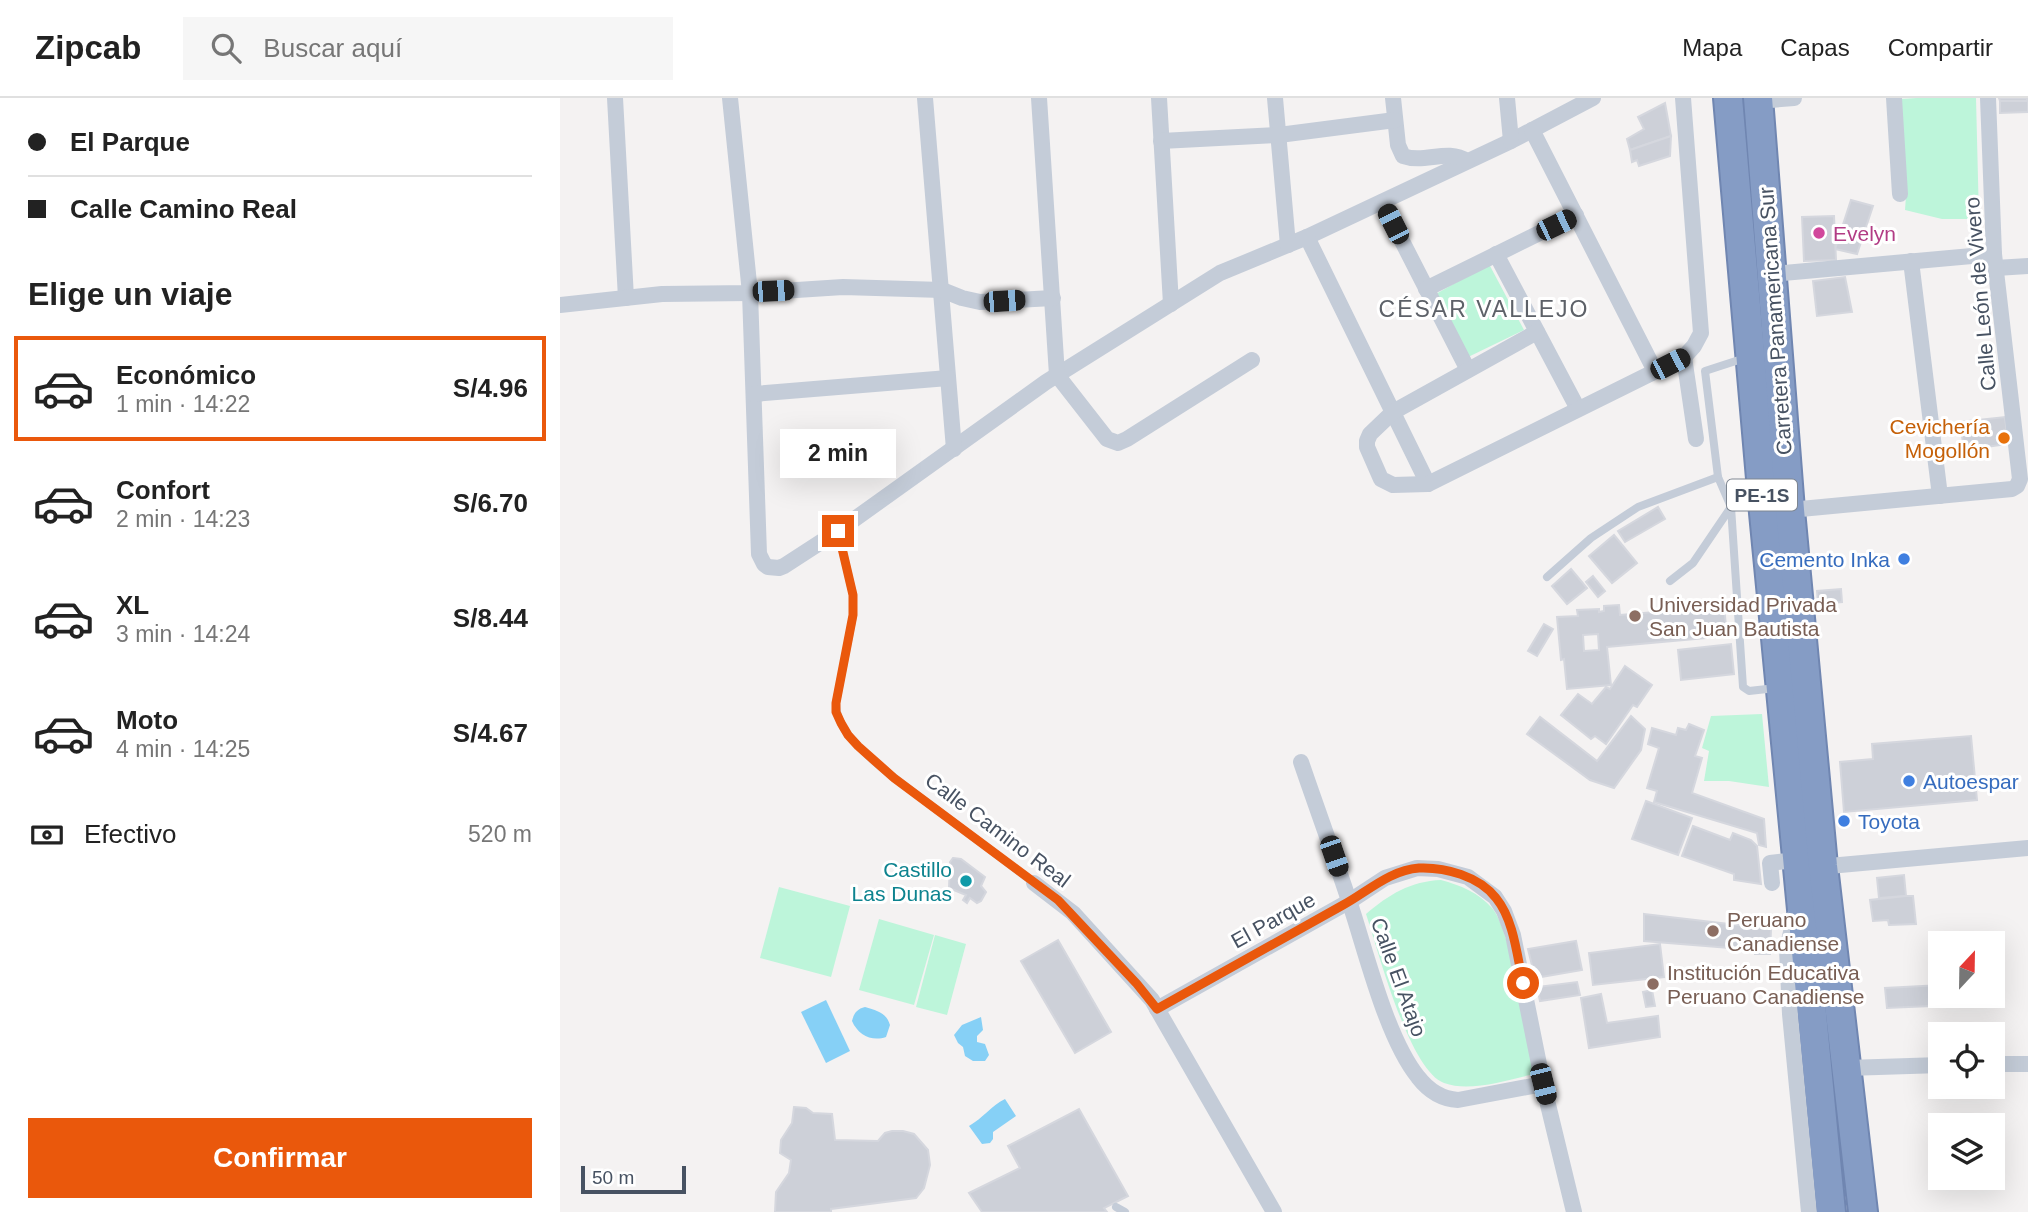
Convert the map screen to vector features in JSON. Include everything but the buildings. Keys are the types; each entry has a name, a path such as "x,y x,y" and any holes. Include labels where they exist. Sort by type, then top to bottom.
{"highway":[{"name":"Carretera Panamericana Sur","path":"1728,98 1749,357 1782,688 1808,869 1847,1068 1863,1212"},
{"name":"Carretera Panamericana Sur","path":"1758,99 1790,510 1808,869 1831,1212"}],"street":[{"path":"615,98 626,298"},
{"path":"730,98 750,293 760,559 768,567 779,568 838,531 1057,375 1220,273 1382,202 1511,141 1593,98"},
{"path":"925,98 954,449"},
{"path":"1039,98 1057,375 1107,439 1118,443 1252,360"},
{"path":"1159,98 1171,304"},
{"path":"1275,98 1288,245"},
{"path":"1392,98 1398,145 1403,156 1412,159 1449,155 1459,156 1467,161"},
{"path":"1507,98 1511,141"},
{"path":"1536,332 1393,412 1367,441 1381,479 1393,485 1428,484 1684,357 1701,333 1683,98"},
{"path":"1758,99 1794,98"},
{"path":"1894,98 1900,194"},
{"name":"Calle León de Vivero","path":"1940,496 2012,489 2020,479 1995,261 1988,98"},
{"path":"1161,141 1279,135 1395,120"},
{"path":"1532,130 1655,371"},
{"path":"1382,202 1468,370"},
{"path":"1426,289 1576,215"},
{"path":"1307,237 1428,484"},
{"path":"1496,254 1578,410"},
{"path":"1790,510 1940,496 1911,261"},
{"path":"1772,274 1911,261 1995,261 2028,266"},
{"path":"560,305 662,294 750,293 843,287 942,290 980,302 1053,298"},
{"path":"1684,357 1696,439"},
{"path":"754,394 948,378"},
{"name":"Calle El Atajo","path":"1301,762 1380,996 1410,1066 1427,1087 1448,1099 1458,1100 1543,1084"},
{"path":"1772,884 1770,863 1808,869 2028,848"},
{"name":"El Parque","path":"1157,1009 1350,901 1385,878 1417,868 1438,869 1468,877 1495,897 1504,911 1513,935 1543,1084 1574,1212"},
{"path":"1808,869 1787,949 1790,1014 1809,1212"},
{"name":"Calle Camino Real","path":"1034,883 1073,913 1152,1000 1274,1212"},
{"path":"2005,1065 2028,1064"},
{"path":"1847,1068 1928,1065"}],"lane":[{"path":"1749,357 1705,371 1718,477 1731,507 1743,687 1749,691 1782,688"},
{"path":"1547,577 1591,538 1638,507 1718,477"},
{"path":"1670,581 1693,563 1731,507"},
{"name":"Calle Camino Real","path":"838,531 853,595 853,615 836,703 836,712 841,723 858,746 894,778 1034,883"},
{"path":"1116,1207 1125,1212"}],"green space":[{"path":"1976,98 1979,219 1942,219 1905,210 1900,99"},
{"path":"1489,264 1524,330 1464,359 1434,295"},
{"path":"1762,714 1769,787 1729,781 1704,781 1709,751 1702,748 1711,716"},
{"path":"1441,880 1462,887 1481,898 1492,908 1499,920 1512,961 1535,1074 1478,1086 1444,1083 1431,1073 1407,1033 1366,914 1401,890 1420,883"},
{"path":"779,887 850,906 831,977 760,958"},
{"path":"879,919 934,935 914,1005 859,990"},
{"path":"935,935 966,944 947,1015 916,1007"}],"water":[{"path":"826,1000 850,1051 826,1063 801,1012"},
{"path":"865,1007 886,1017 890,1025 886,1037 871,1038 862,1034 855,1026 852,1021 855,1014"},
{"path":"981,1017 983,1030 977,1036 977,1042 985,1044 989,1055 985,1061 973,1061 965,1056 963,1047 954,1035 962,1025"},
{"path":"1005,1099 1016,1116 993,1132 990,1143 982,1144 969,1126"}],"place":[{"name":"Evelyn","path":"1819,233"},
{"name":"Cevichería Mogollón","path":"2004,438"},
{"name":"Cemento Inka","path":"1904,559"},
{"name":"Universidad Privada San Juan Bautista","path":"1635,616"},
{"name":"Autoespar","path":"1909,781"},
{"name":"Toyota","path":"1844,821"},
{"name":"Castillo Las Dunas","path":"966,881"},
{"name":"Peruano Canadiense","path":"1713,931"},
{"name":"Institución Educativa Peruano Canadiense","path":"1653,984"}],"district":[{"name":"CÉSAR VALLEJO","path":"1484,309"}],"route":[{"path":"838,531 853,595 853,615 836,703 836,712 848,735 894,778 1073,913 1152,1000 1157,1009 1350,901 1385,878 1417,868 1438,869 1468,877 1495,897 1504,911 1513,935 1523,983"}]}
